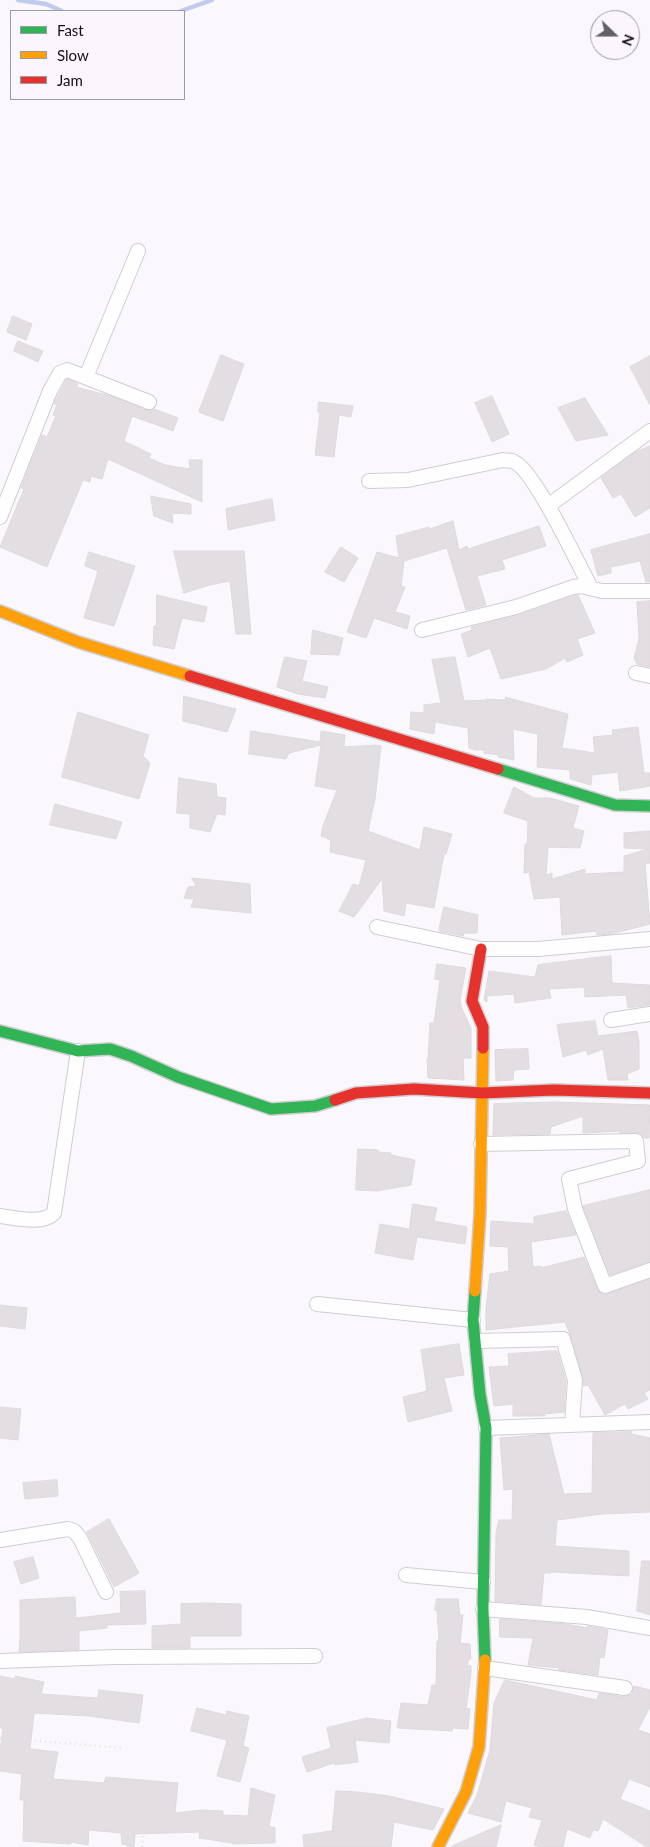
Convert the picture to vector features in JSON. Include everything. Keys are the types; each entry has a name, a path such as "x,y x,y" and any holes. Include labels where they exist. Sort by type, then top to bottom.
{"street":[{"path":"86,377 138,251"},
{"path":"0,517 55,380 60,373 67,370 149,402"},
{"path":"548,506 650,432"},
{"path":"369,481 408,480 503,460 515,462 525,470 548,506 591,588"},
{"path":"422,630 516,607 573,587 580,586 602,591 650,591"},
{"path":"0,610 78,642 288,707 615,805 650,806"},
{"path":"377,927 481,950 538,949 650,940"},
{"path":"438,1847 466,1792 479,1748 485,1668 483,1609 486,1428 480,1394 473,1320 480,1213 483,1027 472,1001 481,950"},
{"path":"611,1020 650,1014"},
{"path":"0,1031 78,1051 110,1049 131,1056 178,1077 270,1109 315,1106 356,1093 387,1090 414,1089 482,1093 554,1090 650,1093"},
{"path":"0,1216 38,1219 47,1218 54,1213 78,1051"},
{"path":"481,1144 636,1141 638,1161 570,1179 575,1209 605,1286 650,1270"},
{"path":"317,1304 473,1320"},
{"path":"476,1341 563,1338 575,1380 572,1425"},
{"path":"486,1428 650,1422"},
{"path":"0,1540 68,1529 74,1531 80,1538 106,1592"},
{"path":"406,1575 484,1582"},
{"path":"483,1609 587,1617 650,1628"},
{"path":"0,1661 315,1656"},
{"path":"485,1668 625,1688"}],"path":[{"path":"0,1738 123,1748"},
{"path":"142,1847 146,1812"}],"building":[{"path":"13,316 32,324 26,340 7,332"},
{"path":"18,341 43,351 38,362 14,351"},
{"path":"221,355 244,364 223,421 199,412"},
{"path":"650,356 650,405 630,367"},
{"path":"67,379 78,384 76,387 110,396 146,410 154,409 178,418 173,431 132,416 124,441 151,454 149,458 165,465 190,469 189,460 202,460 202,502 108,459 102,479 91,476 90,482 83,480 47,567 0,547 24,489 21,488 42,435 47,437 56,416 53,415 57,404 54,404"},
{"path":"492,396 509,434 492,442 475,403"},
{"path":"585,398 608,435 576,441 558,408"},
{"path":"319,402 353,406 351,417 339,415 334,457 315,455 320,413 318,412"},
{"path":"650,446 650,508 635,517 621,494 613,498 601,478 634,453"},
{"path":"151,496 191,504 191,514 172,513 173,523 154,516"},
{"path":"272,499 275,520 228,530 226,509"},
{"path":"453,521 459,550 467,546 468,549 539,526 546,546 502,560 505,569 477,576 486,605 466,610 447,548 404,561 401,586 405,587 395,612 410,616 407,629 374,618 366,638 347,632 377,552 399,558 396,536 429,527 429,529"},
{"path":"650,534 650,582 646,582 640,561 611,567 611,573 598,576 591,550"},
{"path":"341,547 358,558 344,582 325,572"},
{"path":"174,551 244,551 251,634 236,634 230,581 184,593"},
{"path":"89,552 135,566 114,626 84,618 98,571 85,566"},
{"path":"157,595 207,607 204,622 182,618 174,649 153,645"},
{"path":"578,595 595,633 577,639 583,655 567,662 565,658 546,669 501,679 490,648 468,657 461,634 472,630 471,627 519,615"},
{"path":"650,601 650,667 637,664 634,658 639,639 637,602"},
{"path":"313,630 343,638 339,655 311,654"},
{"path":"285,657 307,661 302,681 328,687 325,698 298,694 277,687"},
{"path":"455,657 464,701 506,700 505,697 568,714 562,748 595,753 593,737 613,735 612,730 638,727 644,773 650,773 650,786 620,791 618,772 592,775 591,785 570,779 570,770 537,767 538,734 513,729 514,760 484,753 484,750 469,748 468,728 435,722 434,734 410,729 411,712 424,713 424,705 441,703 432,660"},
{"path":"184,696 236,709 227,732 183,721"},
{"path":"78,712 149,735 143,756 150,763 139,799 62,777"},
{"path":"251,731 320,742 321,731 345,735 344,747 381,746 375,799 368,831 420,850 424,827 452,834 446,854 444,854 434,908 406,903 404,916 384,911 382,879 354,917 339,911 353,884 359,886 366,860 330,852 331,840 321,836 337,790 315,786 321,745 289,753 286,759 249,754"},
{"path":"179,778 216,784 217,797 226,798 225,815 217,814 210,832 190,828 190,814 177,813"},
{"path":"514,787 534,798 550,798 579,806 573,828 584,831 580,848 548,847 546,875 552,873 552,879 585,869 585,874 624,872 624,856 648,849 624,848 624,833 650,831 650,863 645,864 650,924 611,934 597,935 596,931 562,935 560,897 534,899 529,872 524,873 528,821 504,813"},
{"path":"55,804 122,822 116,839 50,825"},
{"path":"192,878 250,884 251,913 191,907 194,899 184,898 188,887 196,886"},
{"path":"444,907 478,915 477,933 464,933 463,936 439,931"},
{"path":"611,956 612,983 650,985 650,1005 628,1008 626,995 585,997 584,987 549,989 551,998 515,1003 514,994 487,996 487,1002 484,1000 489,971 535,977 538,965"},
{"path":"437,964 466,968 460,1000 471,1029 471,1058 463,1058 464,1080 428,1078 427,1059 430,1023 434,1023 440,980 435,979"},
{"path":"595,1021 598,1036 637,1031 639,1069 627,1074 628,1080 608,1080 603,1049 588,1055 586,1050 563,1057 557,1025"},
{"path":"528,1049 529,1069 514,1070 513,1080 496,1081 495,1050"},
{"path":"554,1102 650,1105 649,1138 644,1138 640,1133 620,1133 620,1131 583,1133 583,1116 551,1127 550,1134 493,1135 494,1104"},
{"path":"358,1149 378,1150 378,1152 391,1153 391,1155 415,1160 411,1185 377,1191 356,1190"},
{"path":"650,1190 650,1261 610,1275 583,1206"},
{"path":"413,1204 437,1208 434,1221 467,1227 465,1244 417,1237 413,1260 375,1253 380,1224 409,1229"},
{"path":"566,1211 576,1235 531,1242 533,1267 541,1266 541,1268 584,1257 597,1289 604,1295 650,1279 650,1390 644,1393 648,1399 628,1409 625,1404 605,1415 588,1385 583,1386 583,1378 565,1322 486,1330 486,1307 490,1274 509,1271 508,1247 490,1246 491,1221 534,1224 534,1217"},
{"path":"0,1305 27,1308 25,1329 0,1326"},
{"path":"459,1344 464,1375 444,1378 452,1411 408,1422 403,1397 427,1391 421,1350"},
{"path":"557,1351 566,1381 564,1412 544,1414 545,1416 513,1416 513,1404 494,1406 489,1367 509,1366 508,1354"},
{"path":"0,1407 21,1409 18,1440 0,1438"},
{"path":"632,1432 631,1434 650,1438 650,1512 602,1514 557,1520 555,1546 629,1551 629,1576 544,1573 541,1605 495,1601 496,1532 499,1520 512,1520 513,1489 504,1490 500,1438 549,1434 564,1494 592,1493 593,1433"},
{"path":"57,1480 58,1496 25,1499 23,1483"},
{"path":"109,1519 139,1573 114,1587 87,1532"},
{"path":"33,1557 39,1578 21,1584 14,1562"},
{"path":"642,1561 650,1561 650,1615 637,1611"},
{"path":"145,1591 146,1624 107,1625 107,1628 79,1631 79,1650 19,1652 20,1600 75,1597 76,1618 121,1613 120,1592"},
{"path":"437,1599 458,1599 460,1615 463,1615 460,1643 470,1644 471,1659 469,1659 467,1665 471,1666 466,1708 470,1709 468,1729 453,1728 452,1731 397,1728 401,1703 428,1705 432,1685 436,1685 437,1641 439,1641 437,1610 435,1610"},
{"path":"181,1604 241,1604 241,1636 190,1636 190,1648 152,1648 152,1626 181,1624"},
{"path":"500,1619 566,1624 587,1628 587,1626 608,1630 604,1658 600,1657 598,1675 528,1665 533,1638 500,1637"},
{"path":"0,1676 15,1679 15,1676 44,1682 41,1694 98,1698 99,1690 143,1695 139,1723 89,1716 34,1713 30,1749 58,1752 53,1779 104,1783 106,1777 178,1783 175,1813 202,1810 223,1811 223,1815 248,1816 251,1788 275,1795 269,1826 275,1828 275,1843 233,1844 199,1838 200,1832 135,1834 134,1847 122,1844 121,1833 89,1830 88,1845 71,1842 71,1844 23,1841 24,1800 20,1800 22,1774 0,1771 3,1728 0,1728"},
{"path":"505,1680 597,1700 599,1693 626,1697 632,1694 634,1686 650,1690 650,1707 638,1730 650,1734 650,1787 629,1779 620,1799 650,1811 650,1847 647,1847 603,1819 598,1831 593,1830 590,1838 567,1829 563,1847 541,1847 534,1845 542,1820 529,1817 532,1808 506,1801 501,1822 468,1813 477,1795 490,1750 494,1703"},
{"path":"197,1708 226,1715 227,1711 249,1716 243,1746 249,1748 240,1782 217,1776 227,1740 191,1731"},
{"path":"367,1718 391,1721 389,1743 355,1740 358,1762 335,1765 334,1763 307,1772 302,1757 331,1748 327,1728"},
{"path":"336,1791 389,1796 444,1809 433,1830 394,1822 391,1847 304,1847 303,1835 332,1831"},
{"path":"501,1825 496,1847 451,1847 452,1846"}],"waterway":[{"path":"18,0 46,4 60,10"},
{"path":"184,10 212,0"}],"traffic: fast":[{"path":"498,769 615,805 650,806"},
{"path":"0,1031 78,1051 110,1049 131,1056 178,1077 271,1109 315,1106 335,1100"},
{"path":"475,1291 473,1320 480,1394 486,1428 483,1609 485,1660"}],"traffic: slow":[{"path":"0,611 78,642 190,676"},
{"path":"475,1291 480,1213 483,1048"},
{"path":"438,1847 466,1792 479,1747 485,1660"}],"traffic: jam":[{"path":"190,676 498,769"},
{"path":"481,949 472,1001 483,1027 483,1048"},
{"path":"335,1100 356,1093 414,1089 482,1093 554,1090 650,1093"}]}
